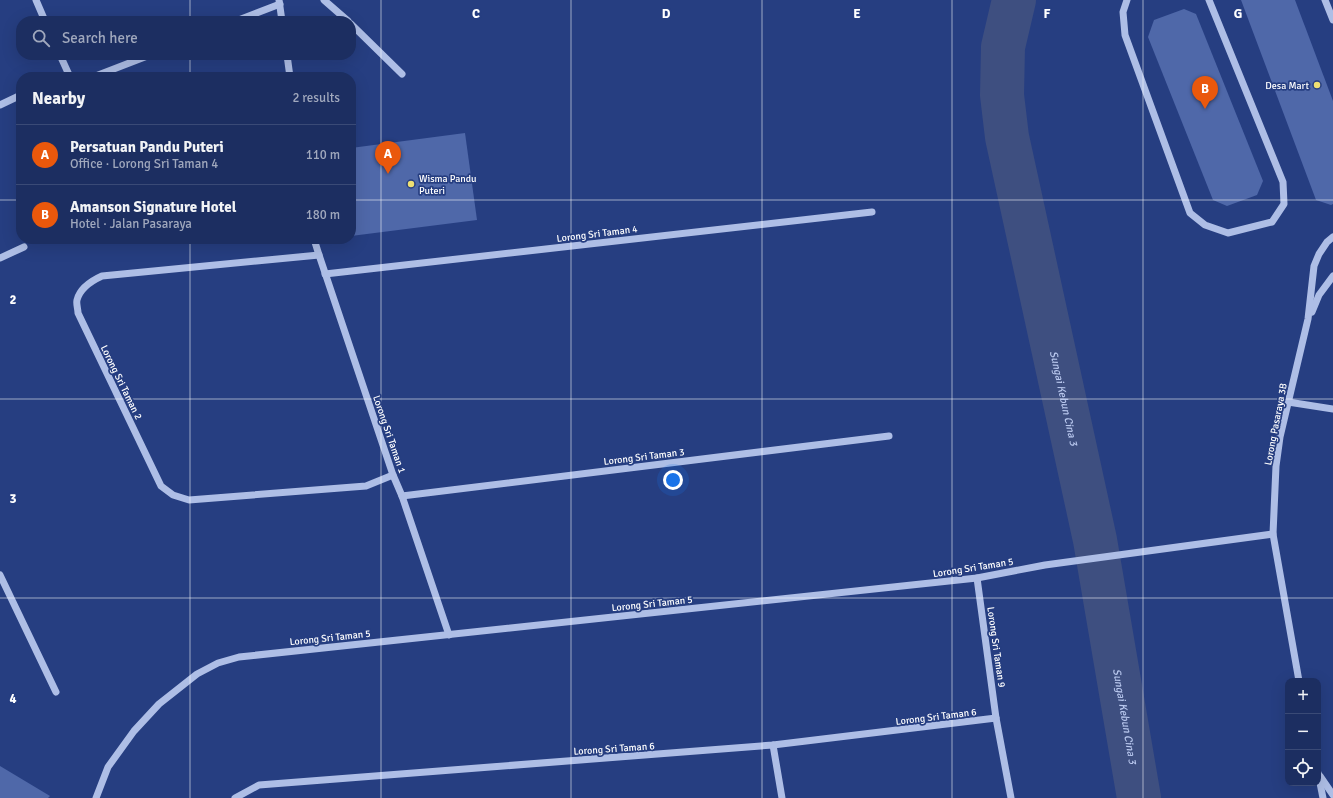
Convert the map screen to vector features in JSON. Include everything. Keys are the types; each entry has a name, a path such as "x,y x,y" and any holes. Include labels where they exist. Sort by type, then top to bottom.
{"street":[{"path":"36,0 43,16"},
{"path":"324,0 342,16"},
{"path":"1127,0 1123,12 1125,35 1190,213 1205,225 1228,233 1272,222 1284,204 1283,182 1209,0"},
{"path":"1325,0 1333,20"},
{"path":"248,16 280,2 281,16"},
{"path":"356,29 402,74"},
{"path":"62,60 68,72"},
{"path":"106,72 137,60"},
{"path":"288,60 289,72"},
{"path":"0,105 16,97"},
{"name":"Lorong Sri Taman 4","path":"325,274 872,212"},
{"name":"Lorong Pasaraya 3B","path":"1298,678 1273,534 1276,466 1280,437 1308,319 1314,266 1319,254 1327,242 1333,238"},
{"name":"Lorong Sri Taman 1","path":"315,244 393,475 402,496 449,635"},
{"path":"0,258 24,247"},
{"name":"Lorong Sri Taman 2","path":"319,256 102,276 90,281 82,290 76,301 78,313 161,486 173,495 189,500 366,486 393,475"},
{"name":"Lorong Pasaraya 3B","path":"1308,319 1319,295 1333,276"},
{"path":"1288,402 1333,409"},
{"name":"Lorong Sri Taman 3","path":"402,496 889,436"},
{"name":"Lorong Sri Taman 5","path":"96,798 108,767 134,731 159,704 197,674 218,663 239,657 977,578 1045,565 1273,534"},
{"path":"0,574 56,692"},
{"name":"Lorong Sri Taman 9","path":"977,578 996,718"},
{"path":"996,718 1011,798"},
{"name":"Lorong Sri Taman 6","path":"234,798 259,785 772,745 996,718"},
{"path":"772,745 782,798"},
{"path":"1321,778 1333,795"},
{"path":"1320,786 1323,798"}],"building":[{"path":"1241,0 1295,0 1333,101 1333,204 1331,205 1316,200"},
{"path":"1184,9 1196,14 1263,181 1257,195 1227,206 1213,200 1148,37 1154,20"},
{"name":"Wisma Pandu Puteri","path":"465,133 477,220 356,235 356,147"},
{"path":"0,766 50,796 48,798 0,798"}],"waterway":[{"name":"Sungai Kebun Cina 3","path":"1014,0 1003,47 1002,95 1007,137 1095,540 1139,798"}],"place":[{"name":"Desa Mart","path":"1317,85"},
{"name":"Amanson Signature Hotel","path":"1205,109"},
{"name":"Persatuan Pandu Puteri","path":"388,174"},
{"name":"Wisma Pandu Puteri","path":"411,184"}]}
